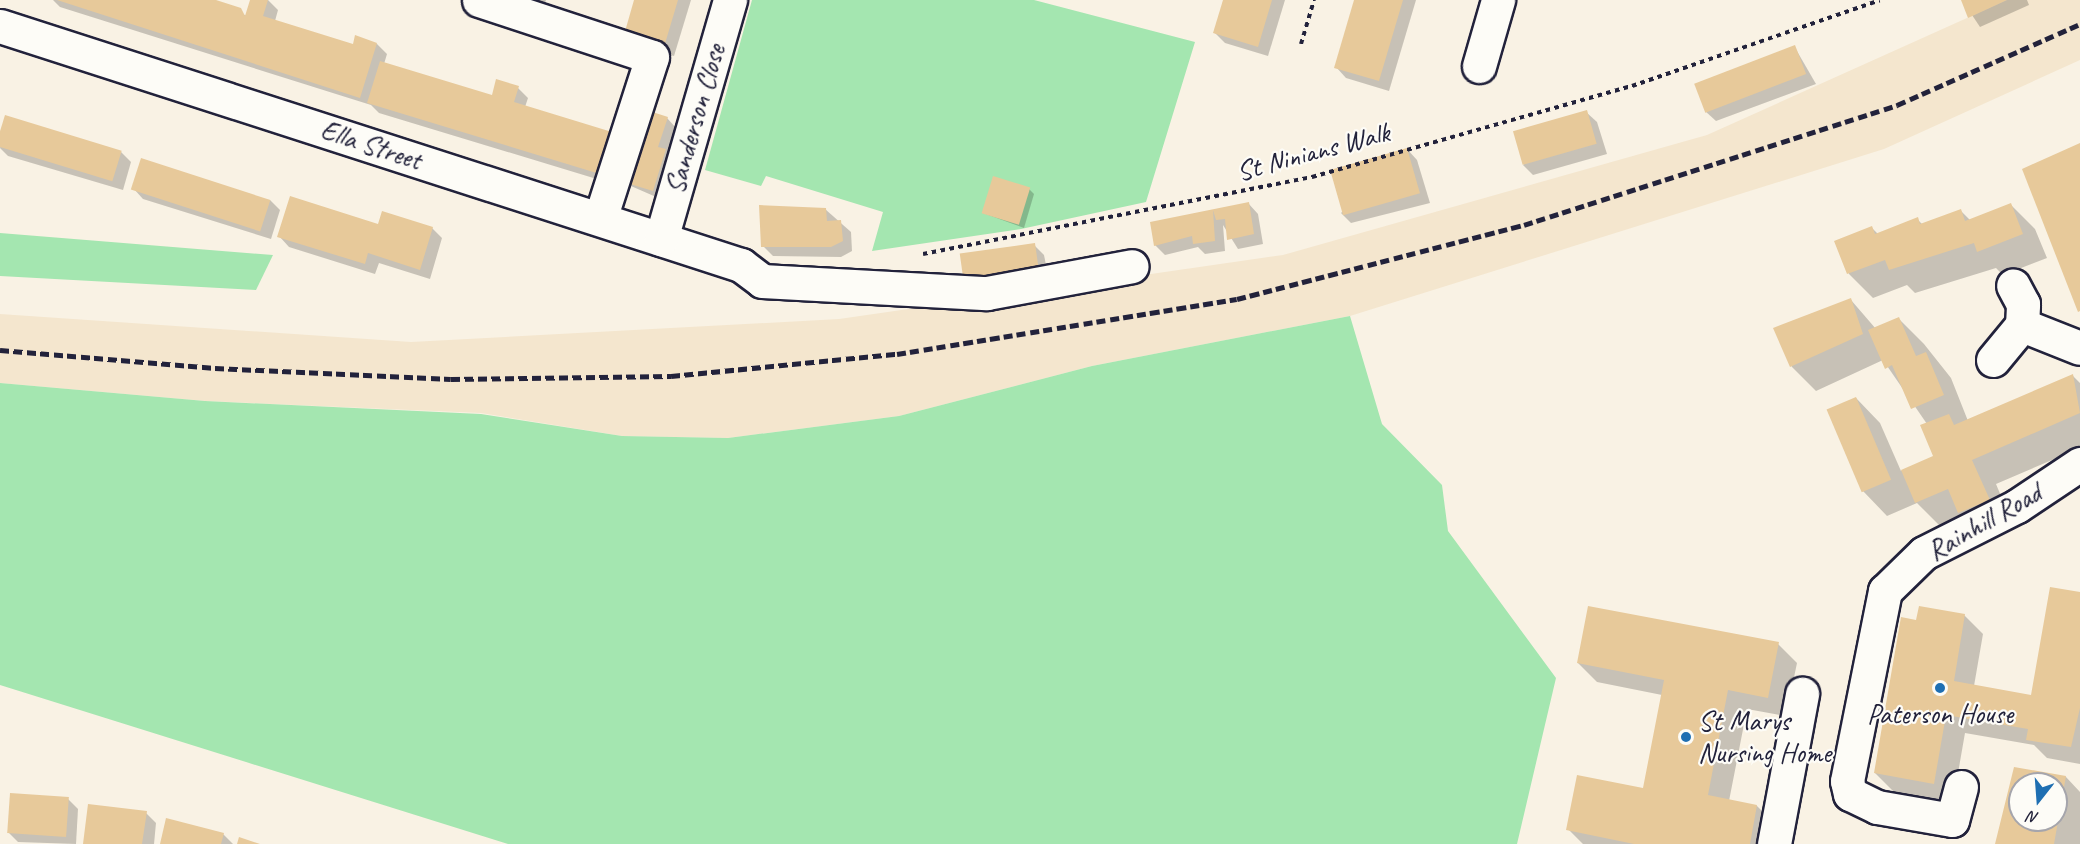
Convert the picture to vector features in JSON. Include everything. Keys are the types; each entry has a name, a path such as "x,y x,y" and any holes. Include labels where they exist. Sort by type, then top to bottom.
{"street":[{"path":"479,0 652,57 600,219"},
{"name":"Sanderson Close","path":"661,239 730,0"},
{"path":"1479,66 1498,0"},
{"name":"Ella Street","path":"0,26 741,265 771,283 826,281 964,293 1132,266"},
{"path":"1993,360 2022,325 2023,304 2013,285"},
{"path":"2022,325 2080,348"},
{"name":"Rainhill Road","path":"1961,787 1952,820 1877,807 1850,794 1847,781 1885,591 1924,553 2017,506 2080,464"},
{"path":"1774,844 1802,694"}],"path":[{"path":"1301,44 1314,0"},
{"name":"St Ninians Walk","path":"910,257 1312,177 1632,86 1880,0"}],"shaded area":[{"path":"2007,0 2080,0 2080,60 1884,149 1350,316 1092,366 899,416 728,438 622,436 481,413 205,401 0,383 0,314 411,342 839,319 1283,255 1707,135"}],"green space":[{"path":"752,0 1034,0 1195,42 1146,202 1021,229 872,251 883,212 766,176 761,186 705,170"},
{"path":"0,233 273,255 256,290 0,276"},
{"path":"1350,316 1382,424 1442,485 1448,531 1556,678 1517,844 508,844 0,685 0,383 205,401 481,414 622,436 728,438 899,416 1092,366"}],"building":[{"path":"57,0 216,0 241,8 245,16 250,0 268,0 263,16 353,44 355,35 377,43 360,98"},
{"path":"634,0 678,0 664,47 624,35"},
{"path":"1223,0 1272,0 1258,47 1213,33"},
{"path":"1354,0 1403,0 1379,81 1334,68"},
{"path":"1961,0 2007,0 1968,18"},
{"path":"1795,45 1806,74 1705,113 1694,84"},
{"path":"380,61 492,95 496,79 519,86 514,102 625,136 613,178 367,103"},
{"path":"643,109 668,117 658,147 666,149 653,191 620,181"},
{"path":"1587,110 1597,144 1523,165 1513,131"},
{"path":"5,115 122,151 112,181 0,147 0,131"},
{"path":"2080,143 2080,311 2078,312 2022,169"},
{"path":"1407,148 1420,193 1343,215 1330,170"},
{"path":"141,158 270,200 260,231 131,189"},
{"path":"993,176 1030,187 1019,225 982,213"},
{"path":"290,196 378,224 382,211 433,227 420,270 368,253 365,264 277,237"},
{"path":"1249,202 1254,234 1227,240 1225,219 1216,220 1213,210 1215,241 1193,244 1192,236 1154,246 1150,222"},
{"path":"2011,203 2023,234 1977,252 1974,243 1889,270 1885,260 1847,274 1834,241 1872,226 1875,234 1918,217 1920,224 1961,209 1965,221"},
{"path":"759,205 826,208 827,221 841,220 843,241 831,247 761,247"},
{"path":"1035,243 1039,270 963,280 960,254"},
{"path":"1851,298 1863,334 1790,367 1773,328"},
{"path":"1899,317 1916,356 1926,352 1944,395 1911,409 1892,365 1885,369 1868,330"},
{"path":"2073,374 2080,413 1972,460 1990,500 1958,513 1948,489 1915,503 1901,470 1933,456 1920,425 1949,414 1954,425"},
{"path":"1856,397 1891,480 1862,492 1827,410"},
{"name":"Paterson House","path":"2050,587 2080,592 2080,708 2071,747 2026,740 2028,729 1946,715 1934,784 1874,773 1901,617 1916,620 1919,606 1965,614 1954,681 2031,695"},
{"name":"St Marys Nursing Home","path":"1588,606 1779,642 1768,698 1728,690 1708,795 1757,805 1750,844 1634,844 1566,830 1577,775 1643,788 1664,680 1577,663"},
{"path":"2014,767 2043,772 2013,772"},
{"path":"2008,791 2008,832 2056,832 2054,844 1995,844"},
{"path":"10,793 69,797 66,837 7,833"},
{"path":"88,804 147,811 142,844 83,844"},
{"path":"166,818 224,833 221,844 160,844"},
{"path":"239,837 260,844 237,844"}],"railway":[{"path":"0,350 215,368 451,379 671,376 897,354 1237,299 1524,225 1897,105 2080,24"}],"place":[{"name":"Paterson House","path":"1940,688"},
{"name":"St Marys Nursing Home","path":"1686,737"}]}
